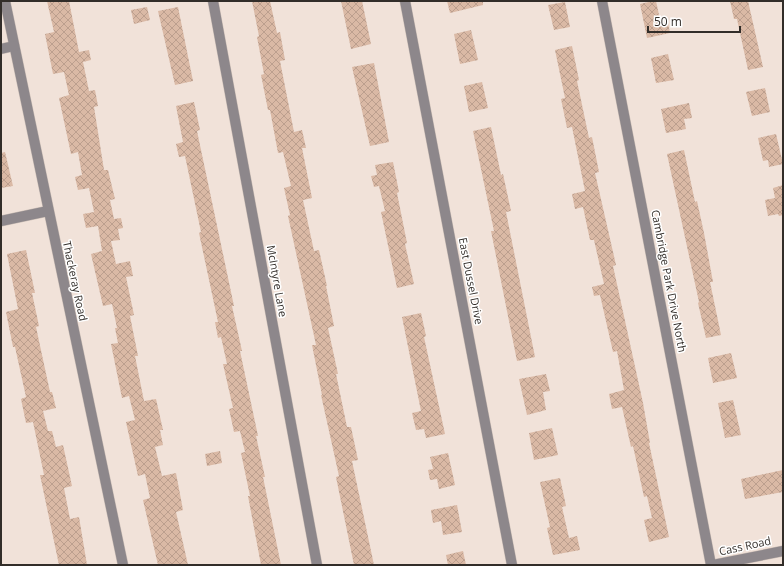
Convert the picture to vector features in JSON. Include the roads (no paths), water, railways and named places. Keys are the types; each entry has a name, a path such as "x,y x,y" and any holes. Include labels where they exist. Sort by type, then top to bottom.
{"street":[{"name":"Thackeray Road","path":"5,1 123,565"},
{"name":"McIntyre Lane","path":"213,1 317,565"},
{"name":"East Dussel Drive","path":"405,1 512,565"},
{"name":"Cambridge Park Drive North","path":"602,1 712,565"},
{"path":"1,49 14,46"},
{"path":"1,221 48,211"},
{"name":"Cass Road","path":"712,565 783,551"}]}
